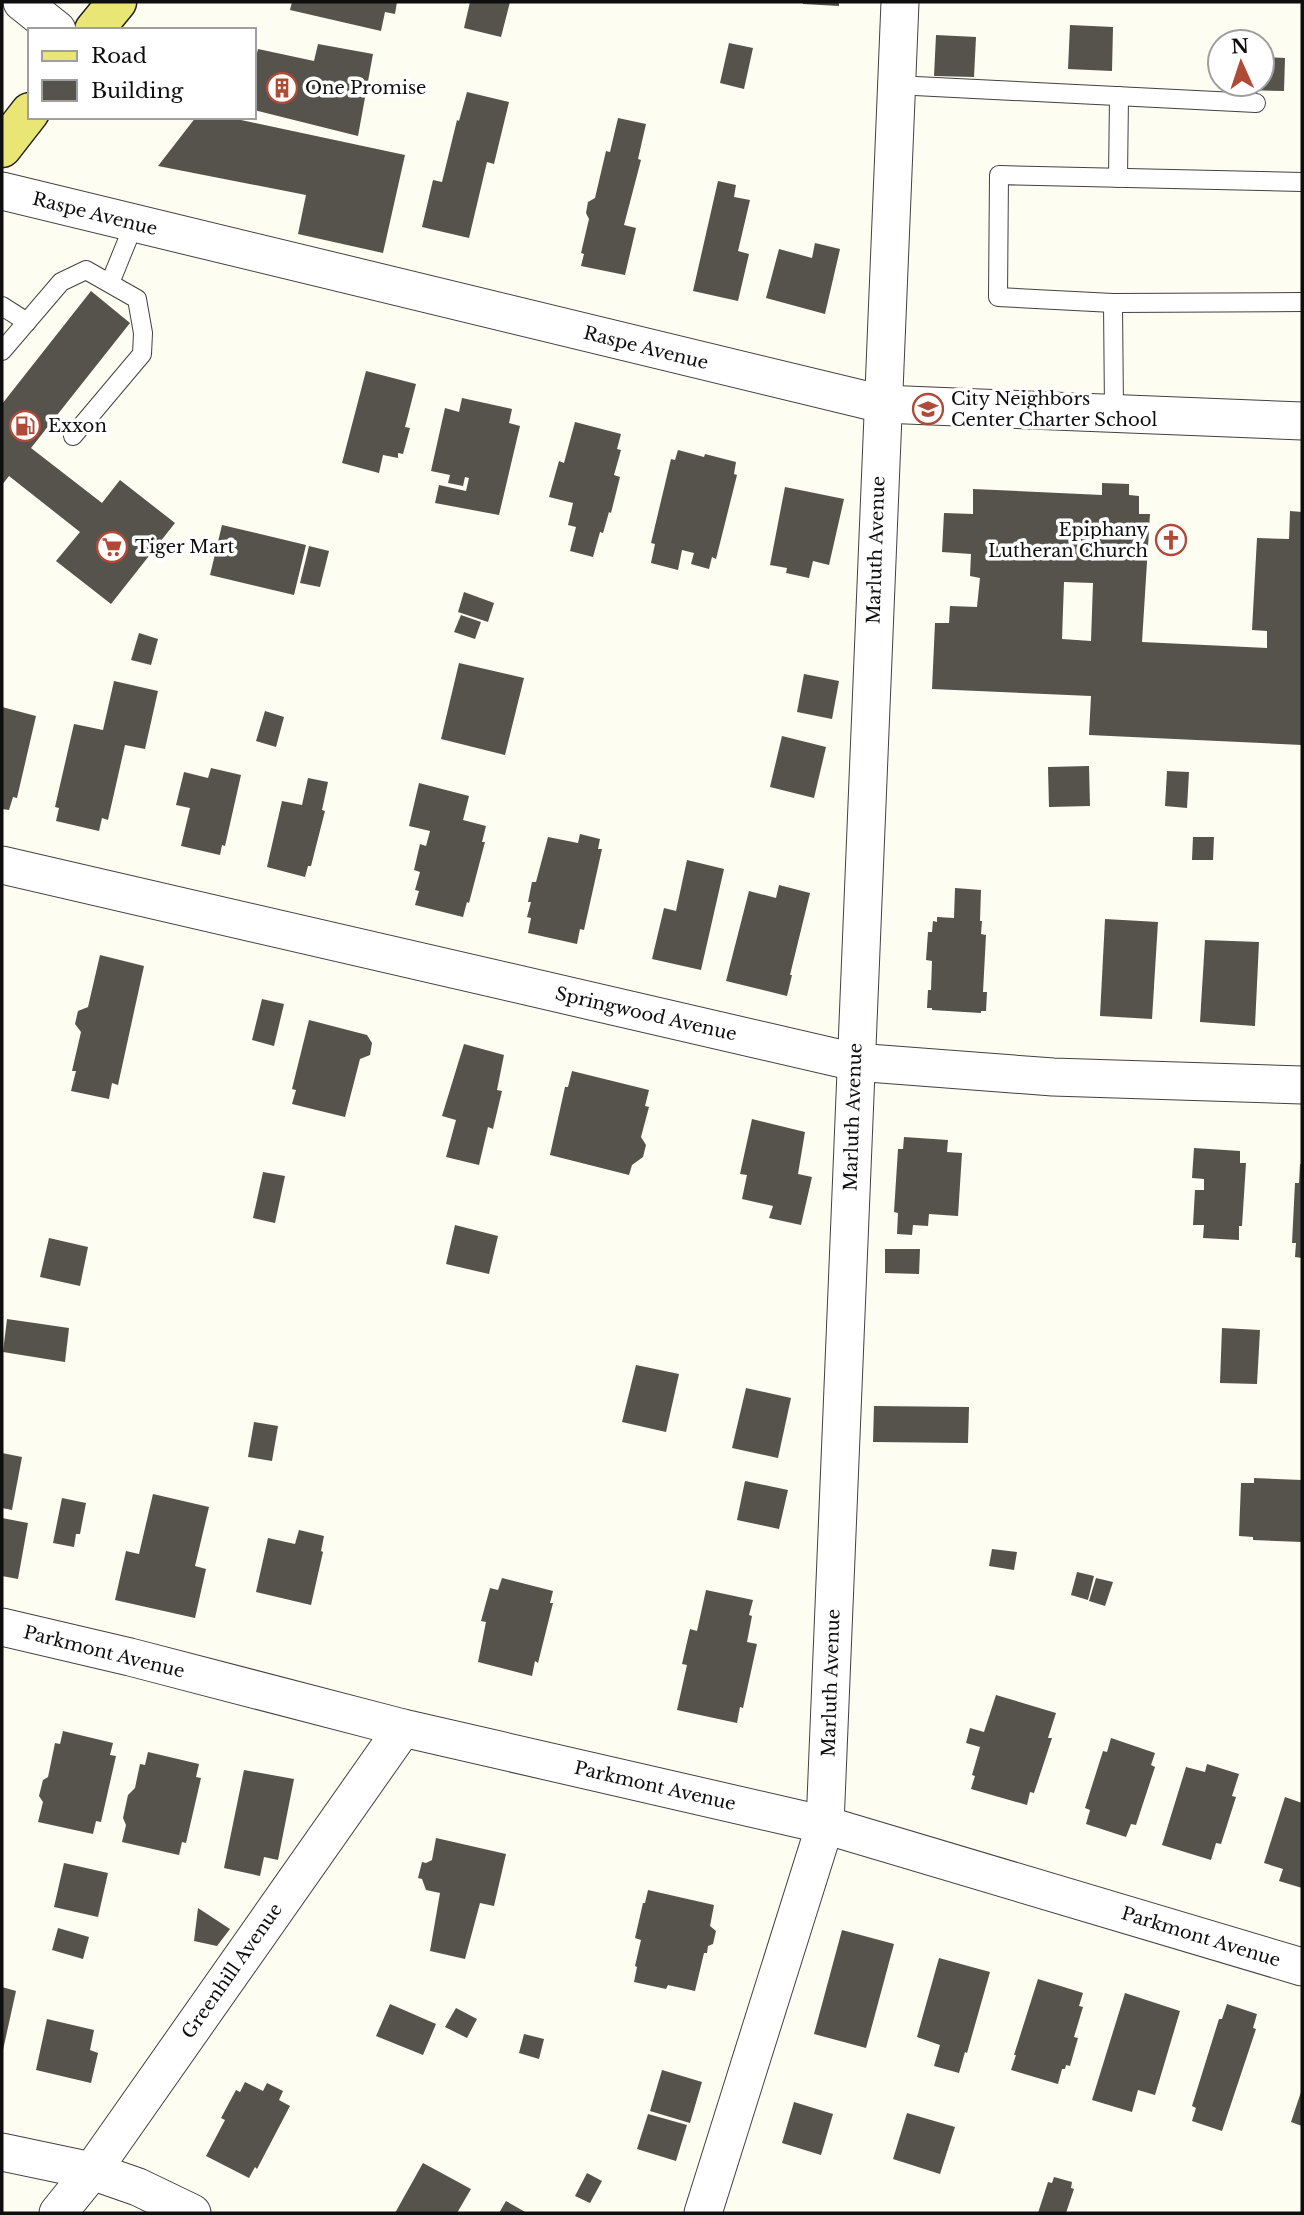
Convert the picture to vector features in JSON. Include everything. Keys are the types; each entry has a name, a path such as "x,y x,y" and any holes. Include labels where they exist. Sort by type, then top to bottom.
{"main road":[{"path":"96,28 117,2"},
{"path":"2,148 28,115"}],"street":[{"path":"22,2 54,28"},
{"name":"Marluth Avenue","path":"703,2213 825,1825 900,2"},
{"name":"Raspe Avenue","path":"2,191 883,404 1302,421"},
{"name":"Springwood Avenue","path":"2,865 855,1062 1052,1077 1302,1085"},
{"name":"Parkmont Avenue","path":"2,1627 130,1657 403,1728 825,1825 1302,1967"},
{"name":"Greenhill Avenue","path":"58,2213 92,2171 403,1728"},
{"path":"2,2152 92,2171 138,2187 192,2213"}],"lane":[{"path":"895,85 1256,103"},
{"path":"1118,178 1119,96"},
{"path":"1302,182 999,175 998,298 1113,303 1302,303"},
{"path":"110,283 134,224"},
{"path":"2,351 61,282 86,270 137,299 143,333 142,354 73,436"},
{"path":"1113,303 1114,412"},
{"path":"2,306 27,321"}],"building":[{"path":"292,2 397,2 395,14 385,12 381,31 290,10"},
{"path":"470,2 510,2 501,37 464,28"},
{"path":"839,2 839,6 803,4"},
{"path":"1070,25 1113,27 1112,71 1068,69"},
{"path":"936,35 976,37 974,77 934,76"},
{"path":"729,43 753,48 744,89 720,83"},
{"path":"318,44 373,54 358,136 256,110 258,49 314,61"},
{"path":"1276,58 1285,58 1284,91 1276,91"},
{"path":"467,92 509,102 494,164 487,162 469,238 422,227 433,180 442,182 457,120 459,121"},
{"path":"618,118 646,124 638,159 641,160 624,225 636,228 625,275 581,266 584,254 581,253 589,219 586,213 588,202 595,198 606,151 610,152"},
{"path":"194,119 236,119 405,155 383,253 298,234 306,195 158,166"},
{"path":"718,181 736,185 734,197 750,200 738,251 749,254 738,301 693,291"},
{"path":"815,243 840,249 825,314 766,298 779,249 812,258"},
{"name":"Exxon","path":"91,291 130,323 31,448 102,503 120,480 175,523 111,604 56,561 80,532 9,476 2,485 2,404"},
{"path":"366,371 416,384 405,427 410,428 403,454 398,453 398,458 383,455 379,473 342,463"},
{"path":"462,398 512,409 509,423 520,426 499,515 435,503 439,485 466,491 469,478 465,477 463,486 448,483 450,475 431,471 445,408 459,412"},
{"path":"575,422 621,434 617,449 621,450 614,475 620,477 611,513 609,512 603,533 600,532 593,557 570,551 576,527 568,525 573,503 549,497 559,461 564,463"},
{"path":"678,450 736,462 734,474 737,475 716,559 712,557 709,569 691,564 694,553 682,550 678,570 651,563 655,544 651,543 671,459 675,460"},
{"path":"1102,483 1129,484 1129,495 1139,496 1139,514 1150,514 1142,642 1267,648 1267,631 1252,630 1257,538 1289,539 1290,511 1302,512 1302,745 1089,735 1091,696 932,689 935,623 949,623 950,606 977,607 980,578 970,576 971,554 942,552 944,513 973,514 973,489 1102,495","holes":["1064,582 1093,583 1091,641 1062,639"]},
{"path":"785,487 844,499 829,565 813,561 809,578 786,573 787,568 770,565"},
{"path":"222,525 306,545 294,595 210,575"},
{"path":"309,546 329,551 320,587 300,583"},
{"path":"464,592 494,603 488,622 458,612"},
{"path":"461,615 481,622 475,639 454,632"},
{"path":"139,633 158,639 151,665 131,660"},
{"path":"459,663 524,678 505,755 441,739"},
{"path":"804,674 839,681 832,719 797,712"},
{"path":"114,681 158,691 145,749 125,745 108,820 102,818 99,831 56,821 59,808 55,807 74,724 103,730"},
{"path":"2,707 36,716 17,798 13,797 9,810 2,809"},
{"path":"265,711 284,717 276,747 256,741"},
{"path":"782,736 826,747 814,798 770,787"},
{"path":"1089,766 1090,806 1049,807 1048,767"},
{"path":"211,768 241,775 225,846 222,845 220,855 181,846 190,808 176,805 184,772 208,778"},
{"path":"1167,771 1189,772 1187,808 1165,806"},
{"path":"308,778 328,782 322,810 325,811 311,866 308,866 305,877 267,867 282,801 302,805"},
{"path":"419,783 469,796 463,820 486,826 482,842 485,842 463,917 415,905 419,891 415,890 420,872 414,870 420,844 426,846 430,831 409,826"},
{"path":"580,834 600,839 598,849 602,849 584,930 580,929 577,944 528,933 531,918 527,917 531,902 528,902 532,882 536,882 548,837 578,843"},
{"path":"1193,837 1214,837 1213,860 1192,860"},
{"path":"687,860 724,869 701,970 652,959 664,908 676,911"},
{"path":"779,885 810,893 787,996 726,981 749,891 776,898"},
{"path":"955,888 981,890 981,934 986,935 983,992 987,992 986,1011 981,1013 927,1008 932,961 926,960 928,932 932,932 933,921 937,922 937,917 954,918"},
{"path":"1105,919 1158,922 1152,1019 1100,1016"},
{"path":"1205,940 1259,942 1255,1026 1200,1022"},
{"path":"100,955 144,966 118,1085 112,1083 109,1099 71,1091 76,1071 72,1071 81,1032 75,1024 78,1011 88,1007"},
{"path":"262,999 284,1004 274,1046 252,1040"},
{"path":"309,1020 367,1035 372,1043 370,1055 360,1059 345,1117 292,1104 296,1090 292,1089"},
{"path":"464,1044 504,1055 497,1090 502,1091 493,1129 488,1127 479,1165 446,1157 456,1120 442,1116"},
{"path":"572,1071 649,1090 645,1106 649,1107 641,1137 646,1145 643,1157 632,1165 629,1175 550,1155 565,1087 568,1087"},
{"path":"752,1119 805,1132 798,1174 812,1177 801,1225 769,1218 773,1206 742,1199 747,1175 740,1174"},
{"path":"904,1137 948,1140 947,1152 962,1153 958,1216 929,1214 928,1226 913,1225 912,1235 897,1234 898,1213 894,1212 898,1149 903,1149"},
{"path":"1194,1148 1240,1151 1240,1163 1246,1163 1239,1240 1203,1238 1204,1225 1193,1225 1195,1190 1204,1190 1204,1179 1192,1178"},
{"path":"1300,1164 1302,1258 1295,1257 1296,1243 1292,1243 1295,1183 1299,1183"},
{"path":"263,1172 285,1176 275,1223 253,1218"},
{"path":"455,1225 498,1236 489,1274 446,1264"},
{"path":"49,1238 88,1247 80,1286 40,1277"},
{"path":"885,1249 920,1249 919,1274 885,1273"},
{"path":"7,1319 69,1328 65,1362 3,1352"},
{"path":"1222,1328 1260,1330 1257,1384 1220,1383"},
{"path":"636,1365 679,1374 666,1432 622,1422"},
{"path":"746,1388 791,1398 778,1458 732,1448"},
{"path":"874,1406 969,1407 968,1443 873,1442"},
{"path":"254,1422 278,1426 272,1461 248,1457"},
{"path":"2,1453 22,1457 12,1510 2,1508"},
{"path":"1254,1478 1302,1480 1302,1542 1253,1540 1253,1537 1239,1536 1241,1483 1254,1483"},
{"path":"745,1481 788,1490 779,1529 737,1520"},
{"path":"153,1494 209,1507 195,1566 206,1569 195,1618 115,1600 126,1551 139,1554"},
{"path":"62,1498 86,1503 80,1534 76,1534 74,1547 53,1543"},
{"path":"2,1518 28,1523 18,1579 2,1576"},
{"path":"299,1530 324,1536 311,1605 256,1592 268,1538 295,1544"},
{"path":"992,1549 1017,1552 1014,1570 989,1566"},
{"path":"1077,1572 1094,1576 1088,1600 1071,1595"},
{"path":"502,1578 553,1591 550,1603 553,1603 538,1663 535,1661 532,1676 478,1662 486,1622 481,1621 490,1588 498,1590"},
{"path":"1096,1578 1113,1582 1105,1606 1089,1601"},
{"path":"706,1590 753,1600 747,1642 757,1644 743,1708 740,1707 737,1723 677,1710 687,1665 682,1664 690,1629 697,1631"},
{"path":"996,1695 1056,1713 1048,1738 1052,1738 1034,1793 1030,1792 1027,1805 971,1789 980,1747 966,1743 970,1728 984,1732"},
{"path":"63,1731 113,1743 110,1755 116,1756 101,1822 96,1821 93,1834 38,1822 43,1802 39,1796 43,1780 48,1777 55,1743 60,1744"},
{"path":"1111,1738 1155,1753 1151,1765 1155,1767 1136,1825 1131,1824 1126,1837 1086,1824 1090,1810 1085,1808 1103,1751 1107,1752"},
{"path":"148,1752 199,1764 196,1777 201,1778 186,1843 182,1842 179,1855 122,1842 128,1795 135,1788 140,1764 145,1765"},
{"path":"1207,1764 1239,1774 1232,1796 1236,1797 1221,1844 1216,1843 1211,1860 1162,1845 1186,1767 1205,1772"},
{"path":"244,1770 294,1779 278,1860 264,1857 260,1876 224,1868"},
{"path":"1285,1797 1302,1803 1302,1888 1279,1881 1283,1869 1264,1863"},
{"path":"436,1838 506,1854 494,1906 480,1903 465,1959 430,1951 440,1893 426,1890 422,1879 418,1878 422,1862 432,1860"},
{"path":"64,1863 108,1873 98,1917 54,1907"},
{"path":"648,1890 714,1905 710,1926 716,1931 713,1944 708,1946 707,1953 704,1953 695,1991 668,1985 666,1989 634,1982 641,1940 635,1938"},
{"path":"198,1908 230,1929 217,1946 194,1941"},
{"path":"58,1928 89,1937 83,1959 52,1950"},
{"path":"842,1930 894,1944 866,2048 814,2034"},
{"path":"939,1958 990,1972 959,2073 934,2066 940,2045 917,2037"},
{"path":"1038,1979 1083,1993 1079,2006 1083,2007 1074,2037 1078,2038 1070,2066 1066,2065 1065,2069 1062,2069 1058,2084 1011,2070"},
{"path":"2,1987 16,1991 3,2050 2,2049"},
{"path":"1125,1993 1180,2011 1155,2095 1138,2090 1132,2112 1092,2100"},
{"path":"390,2004 436,2024 423,2055 376,2036"},
{"path":"1227,2004 1257,2014 1253,2028 1256,2029 1222,2131 1192,2121 1196,2108 1192,2106 1219,2019 1222,2019"},
{"path":"456,2008 477,2019 467,2038 445,2027"},
{"path":"47,2019 94,2030 90,2050 98,2053 91,2083 36,2070"},
{"path":"524,2034 544,2039 539,2059 519,2053"},
{"path":"662,2070 702,2082 690,2123 650,2111"},
{"path":"245,2082 263,2091 267,2083 283,2091 279,2100 290,2106 257,2169 255,2167 249,2178 206,2156 225,2120 221,2118 236,2090 240,2092"},
{"path":"1302,2089 1302,2126 1291,2122"},
{"path":"794,2102 833,2114 821,2155 782,2143"},
{"path":"907,2113 955,2127 940,2174 893,2159"},
{"path":"648,2114 687,2125 676,2161 637,2149"},
{"path":"423,2163 471,2189 457,2213 395,2213"},
{"path":"587,2173 602,2181 590,2203 575,2196"},
{"path":"1054,2177 1072,2182 1071,2188 1074,2189 1066,2213 1038,2213 1048,2182 1052,2183"},
{"path":"506,2201 527,2213 499,2213"}],"place":[{"name":"One Promise","path":"282,88"},
{"name":"City Neighbors Center Charter School","path":"928,409"},
{"name":"Exxon","path":"25,426"},
{"name":"Epiphany Lutheran Church","path":"1171,540"},
{"name":"Tiger Mart","path":"112,547"}]}
